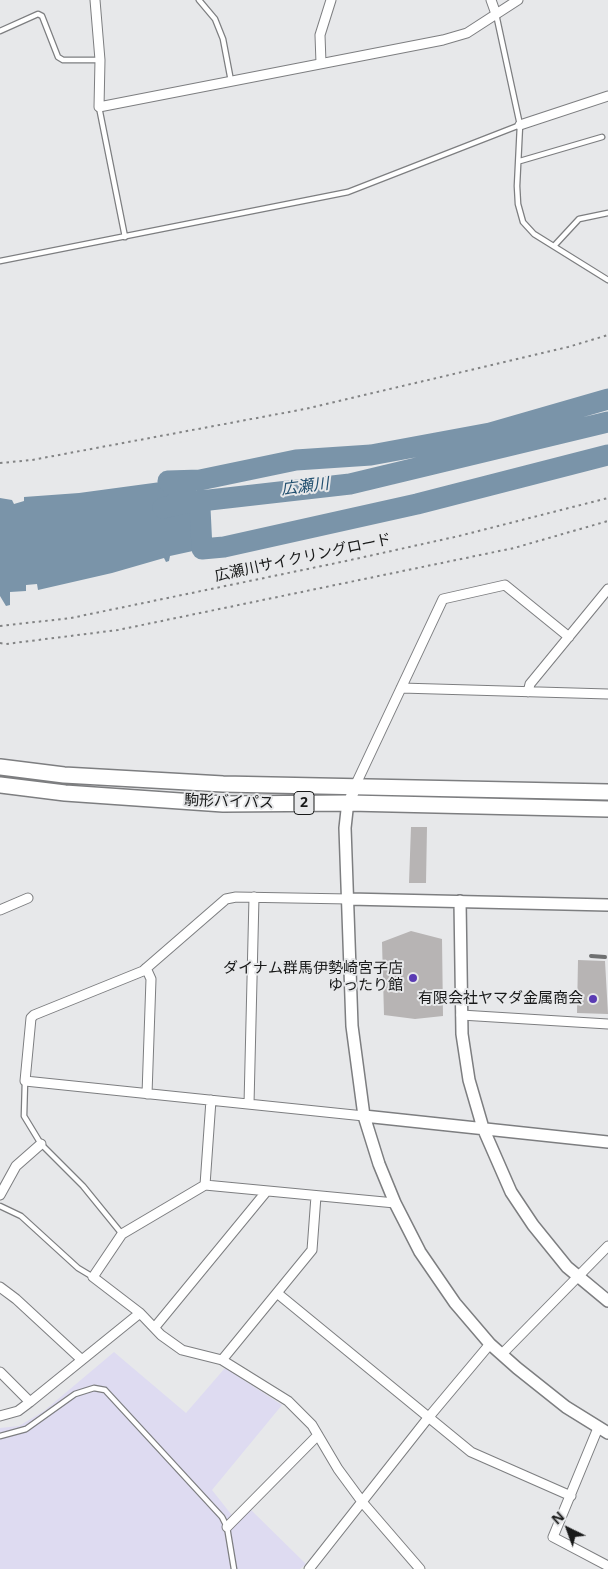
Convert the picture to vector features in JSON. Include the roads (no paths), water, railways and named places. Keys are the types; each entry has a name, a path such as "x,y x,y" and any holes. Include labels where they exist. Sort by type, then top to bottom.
{"main road":[{"name":"駒形バイパス","path":"0,766 64,775 223,784 608,792"},
{"name":"駒形バイパス","path":"0,785 65,793 223,804 350,803 608,809"}],"street":[{"path":"95,0 100,60 99,107 443,40 467,33 518,0"},
{"path":"322,64 320,35 332,0"},
{"path":"491,0 496,14"},
{"path":"520,125 608,96"},
{"path":"569,637 505,585 451,595 440,603 355,786 350,803 345,828 352,1026 364,1116 372,1145 394,1203 420,1252 438,1280 490,1344 546,1392 603,1430 570,1496 553,1537 608,1566"},
{"path":"528,692 530,684 608,590"},
{"path":"401,688 608,694"},
{"path":"608,905 254,897 236,897 226,900 139,973 34,1014 31,1018 25,1081 608,1142"},
{"path":"249,1104 254,897"},
{"path":"0,910 28,898"},
{"path":"460,902 460,1015 469,1080 483,1128 511,1192 533,1225 567,1268 608,1301"},
{"path":"146,968 151,979 147,1094"},
{"path":"460,1015 608,1024"},
{"path":"205,1185 211,1100"},
{"path":"0,1195 16,1166 41,1144"},
{"path":"394,1203 205,1185 122,1234 93,1277 140,1312 161,1335 182,1350 222,1360 288,1401 312,1425 338,1469 362,1503 420,1569"},
{"path":"155,1327 266,1192"},
{"path":"222,1360 312,1250 316,1196"},
{"path":"502,1354 608,1246"},
{"path":"0,1287 16,1298 82,1360"},
{"path":"277,1293 471,1452 570,1496"},
{"path":"0,1416 18,1411 140,1312"},
{"path":"309,1569 428,1418 490,1344"},
{"path":"0,1372 30,1402"},
{"path":"227,1526 318,1435"}],"lane":[{"path":"199,0 215,19 223,38 231,81"},
{"path":"0,31 38,14 42,16 58,58 63,60 100,60"},
{"path":"496,14 520,125 518,204 523,222 527,228 608,280"},
{"path":"99,107 125,237"},
{"path":"0,261 348,192 520,125"},
{"path":"520,161 602,137"},
{"path":"554,246 579,219 608,213"},
{"path":"25,1081 24,1116 41,1144 83,1186 122,1234"},
{"path":"0,1206 21,1216 78,1268 93,1277"},
{"path":"0,1436 26,1429 75,1394 94,1388 105,1390 222,1517 227,1526 234,1569"}],"water":[{"path":"168,481 200,508 202,549 170,556 169,561 166,562 164,558 112,573 38,590 37,584 26,585 26,591 10,592 10,605 6,606 0,596 0,498 12,500 14,504 24,501 24,497 79,493"}],"waterway":[{"path":"168,481 200,480 296,460 371,455 490,433 608,399"},
{"name":"広瀬川","path":"163,508 183,503 350,484 608,422"},
{"path":"168,481 200,508 202,549 224,547 417,504 608,455"}],"railway":[{"path":"591,956 605,957"}],"place":[{"name":"ダイナム群馬伊勢崎宮子店 ゆったり館","path":"413,978"},
{"name":"有限会社ヤマダ金属商会","path":"593,999"}]}
